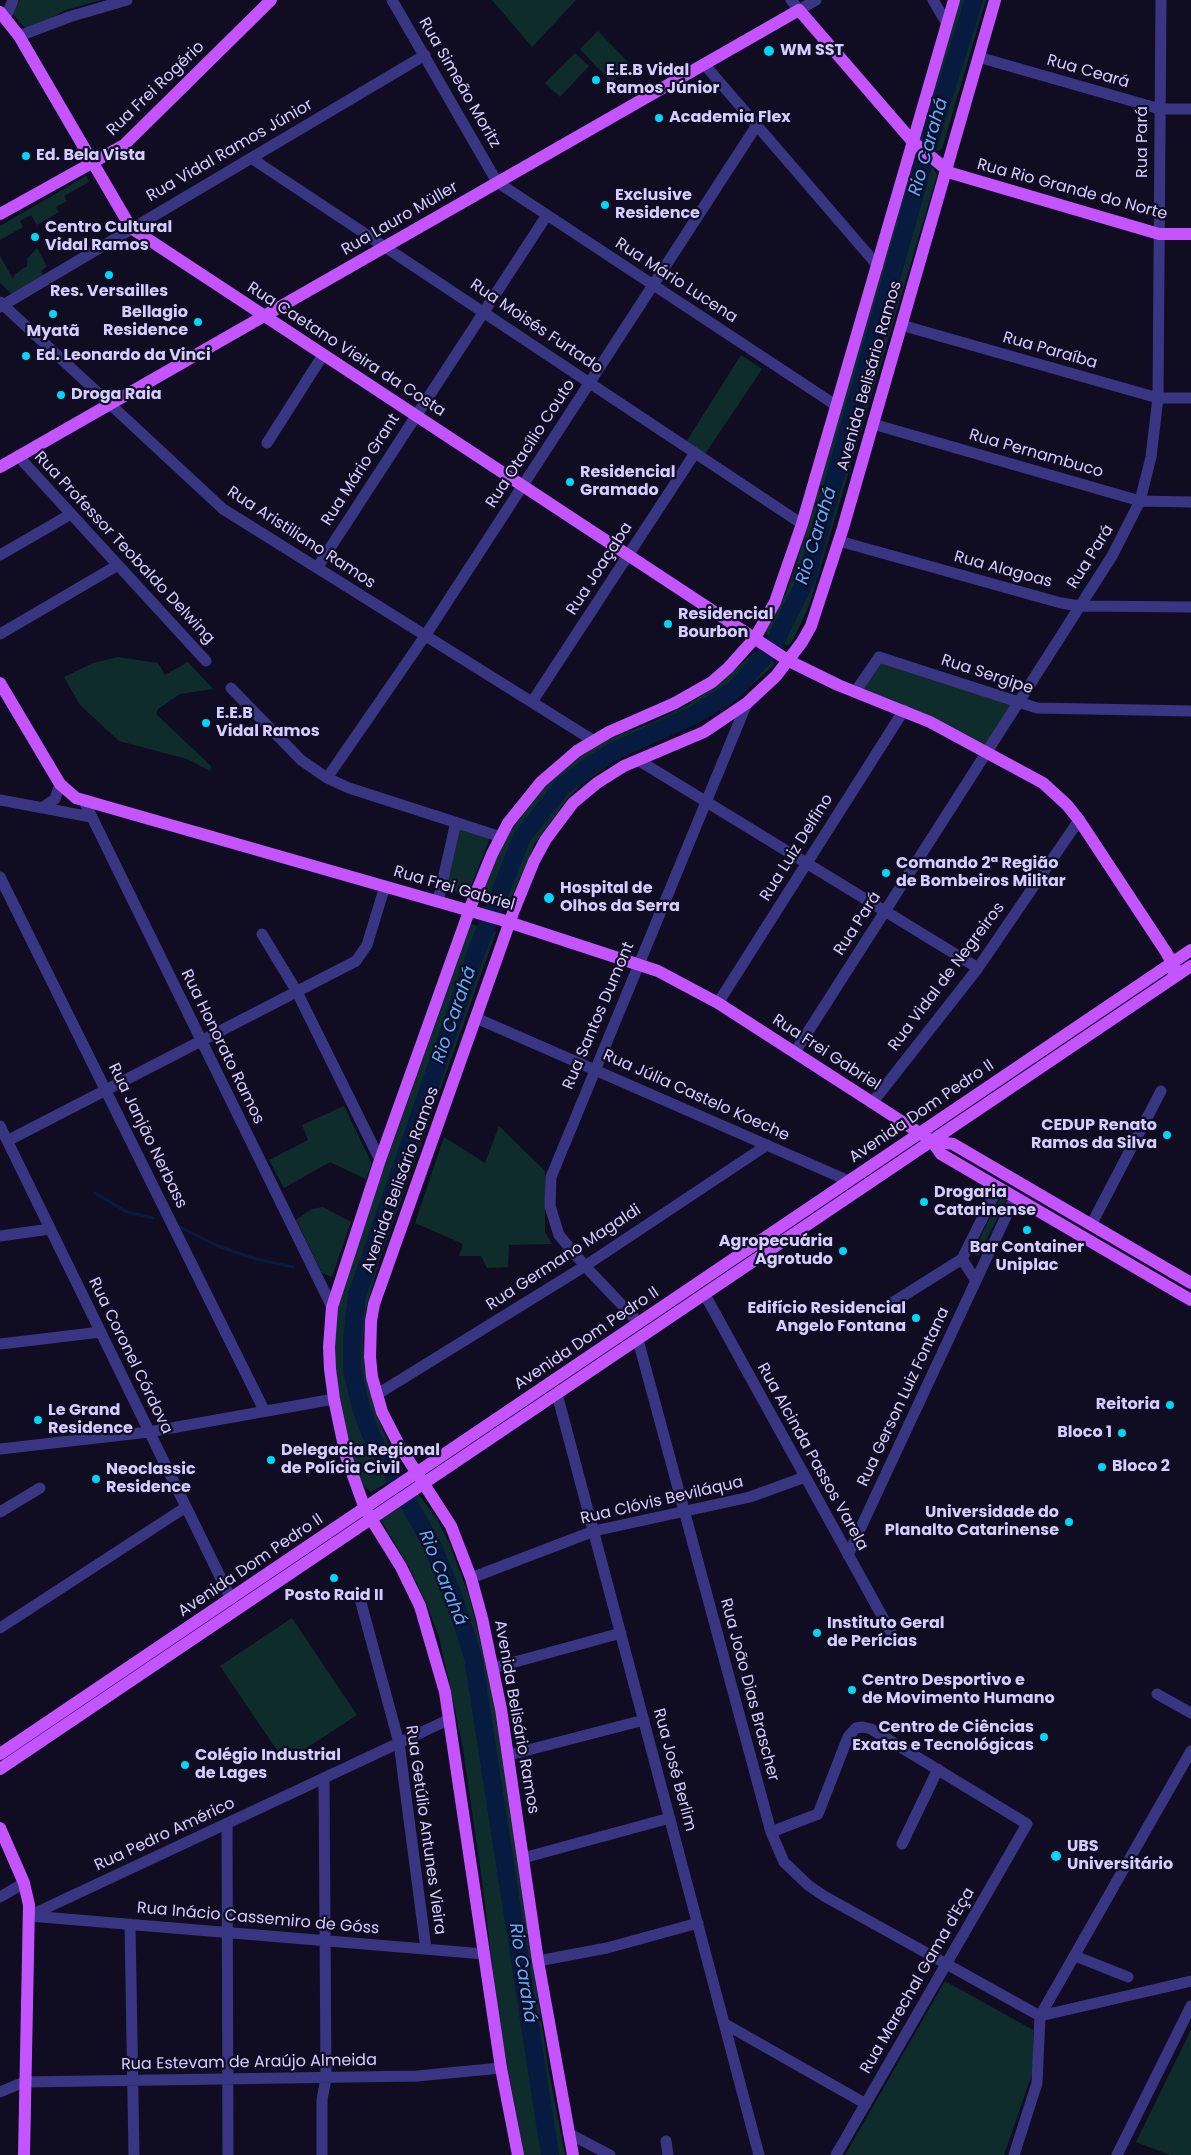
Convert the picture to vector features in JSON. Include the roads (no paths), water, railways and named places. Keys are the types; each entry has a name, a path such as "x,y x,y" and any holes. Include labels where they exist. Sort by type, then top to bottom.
{"main road":[{"name":"Rua Frei Rogério","path":"0,214 124,145 271,0"},
{"name":"Avenida Belisário Ramos","path":"518,2155 501,2068 450,1719 437,1662 420,1606 401,1567 368,1514 346,1456 334,1399 329,1347 332,1307 380,1160 501,837 525,800 541,782 577,751 695,693 759,641 775,602 802,524 878,266 917,146 954,0"},
{"name":"Avenida Belisário Ramos","path":"573,2155 538,1961 509,1755 493,1668 471,1578 451,1526 418,1480 390,1429 376,1395 370,1357 371,1321 374,1304 476,1018 506,921 534,861 558,820 573,803 597,783 638,760 704,732 746,703 811,626 840,541 901,325 942,167 995,0"},
{"name":"Rua Lauro Müller","path":"0,467 704,64 795,5"},
{"name":"Rua Rio Grande do Norte","path":"795,5 917,146 942,167 957,176 1159,234 1191,234"},
{"name":"Rua Caetano Vieira da Costa","path":"3,15 18,36 131,228 785,658 855,692 904,710 1042,784 1067,805 1173,962"},
{"name":"Rua Frei Gabriel","path":"0,683 60,784 68,792 84,801 474,911 638,964 677,980 718,1003 932,1141"},
{"name":"Avenida Dom Pedro II","path":"0,1754 231,1599 385,1503 639,1323 1191,950"},
{"path":"1172,979 1176,970 1173,962"},
{"name":"Avenida Dom Pedro II","path":"418,1480 557,1394 1191,966"},
{"path":"932,1141 953,1144 1191,1284"},
{"path":"932,1141 941,1154 1191,1300"},
{"path":"998,1187 1016,1181"},
{"path":"1015,1198 1016,1181"},
{"name":"Avenida Dom Pedro II","path":"0,1769 368,1514"},
{"path":"0,1828 24,1883 29,1905 24,2155"}],"street":[{"path":"3,15 13,0"},
{"path":"18,36 69,17 127,0"},
{"name":"Rua Simeão Moritz","path":"392,0 498,182"},
{"name":"Rua Lauro Müller","path":"795,5 816,0"},
{"path":"932,0 947,24"},
{"name":"Rua Pará","path":"795,1052 1123,538 1140,501 1151,457 1158,398 1161,0"},
{"name":"Rua Vidal Ramos Júnior","path":"1,305 425,55"},
{"name":"Rua Ceará","path":"978,57 1160,109 1191,109"},
{"path":"704,64 878,266"},
{"name":"Rua Otacílio Couto","path":"327,778 426,636 757,125"},
{"name":"Rua Moisés Furtado","path":"251,158 802,524"},
{"name":"Rua Mário Lucena","path":"498,182 837,406"},
{"name":"Rua Mário Grant","path":"317,568 548,215"},
{"name":"Rua Aristiliano Ramos","path":"1,305 223,509 594,741"},
{"name":"Rua Paraíba","path":"901,325 1158,398 1191,398"},
{"path":"267,443 324,355"},
{"name":"Rua Pernambuco","path":"873,424 1140,501 1191,502"},
{"name":"Rua Joaçaba","path":"532,702 694,453"},
{"name":"Rua Professor Teobaldo Delwing","path":"18,456 206,661"},
{"path":"0,555 71,514"},
{"name":"Rua Alagoas","path":"840,541 1039,598 1080,606 1191,607"},
{"path":"0,634 118,565"},
{"name":"Rua Sergipe","path":"855,692 879,657 1037,708 1191,710"},
{"path":"231,688 301,760 327,778 501,837"},
{"name":"Rua Santos Dumont","path":"639,1323 585,1266 559,1234 553,1221 549,1190 555,1166 746,703"},
{"name":"Rua Luiz Delfino","path":"718,1003 904,710"},
{"path":"638,760 978,968"},
{"path":"42,808 55,799 60,784"},
{"path":"0,800 90,816"},
{"name":"Rua Honorato Ramos","path":"84,801 332,1307"},
{"name":"Rua Vidal de Negreiros","path":"872,1103 978,968 1078,820"},
{"path":"438,901 456,822"},
{"name":"Rua Janjão Nerbass","path":"0,877 264,1410"},
{"path":"2,1132 106,1090 346,968 363,954 385,886"},
{"path":"262,934 298,992 380,1160"},
{"name":"Rua Júlia Castelo Koeche","path":"476,1018 849,1180"},
{"path":"1091,1225 1161,1091"},
{"name":"Rua Coronel Córdova","path":"2,1132 231,1599"},
{"name":"Rua Germano Magaldi","path":"376,1395 585,1266 767,1145"},
{"path":"884,1308 962,1259 998,1187"},
{"name":"Rua Gerson Luiz Fontana","path":"848,1554 1015,1198"},
{"path":"0,1236 50,1229"},
{"path":"962,1259 976,1281"},
{"name":"Rua Alcinda Passos Varela","path":"705,1295 892,1634"},
{"path":"0,1344 101,1332"},
{"name":"Rua João Dias Brascher","path":"638,1340 771,1832 784,1862 808,1885 1040,2016"},
{"name":"Rua José Berlim","path":"557,1394 759,2155"},
{"path":"0,1449 149,1432 334,1399"},
{"name":"Rua Clóvis Beviláqua","path":"471,1578 594,1531 750,1497 805,1477"},
{"path":"0,1512 40,1488"},
{"path":"0,1628 186,1506"},
{"name":"Rua Getúlio Antunes Vieira","path":"360,1599 399,1743 426,1949"},
{"path":"493,1668 621,1633"},
{"path":"1157,1694 1191,1713"},
{"name":"Rua Pedro Américo","path":"29,1916 450,1719"},
{"path":"509,1755 644,1720"},
{"path":"771,1832 818,1814 848,1738 856,1728 871,1728 938,1769 902,1844"},
{"path":"1014,2155 1037,2083 1040,2016 1191,1751"},
{"name":"Rua Marechal Gama d'Eça","path":"836,2155 1027,1824 938,1769"},
{"path":"322,2155 322,2100 326,2078 324,1778"},
{"path":"523,1858 670,1818"},
{"path":"227,1823 228,2155"},
{"path":"0,1897 24,1883"},
{"name":"Rua Inácio Cassemiro de Góss","path":"29,1916 484,1954"},
{"path":"538,1961 607,1948 698,1923"},
{"path":"130,1924 134,2155"},
{"path":"1075,1956 1128,1977"},
{"path":"1040,2016 1191,1981"},
{"path":"1117,2155 1191,2006"},
{"path":"725,2024 866,2104"},
{"name":"Rua Estevam de Araújo Almeida","path":"0,2092 24,2082 418,2076 501,2068"},
{"path":"568,2133 610,2155"},
{"path":"666,2140 668,2155"}],"waterway":[{"name":"Rio Carahá","path":"550,2155 473,1657 453,1595 432,1545 371,1435 361,1408 352,1370 352,1341 357,1295 477,950 522,837 562,787 591,765 614,751 692,716 733,691 772,648 806,580 935,123 974,0"},
{"path":"95,1193 127,1212 153,1218"},
{"path":"176,1225 218,1246 256,1259 293,1267"},
{"path":"349,1292 357,1295"}],"place":[{"name":"WM SST","path":"769,51"},
{"name":"E.E.B Vidal Ramos Júnior","path":"596,80"},
{"name":"Academia Flex","path":"659,118"},
{"name":"Ed. Bela Vista","path":"26,156"},
{"name":"Exclusive Residence","path":"605,205"},
{"name":"Centro Cultural Vidal Ramos","path":"35,237"},
{"name":"Res. Versailles","path":"109,275"},
{"name":"Myatã","path":"53,314"},
{"name":"Bellagio Residence","path":"198,322"},
{"name":"Ed. Leonardo da Vinci","path":"26,356"},
{"name":"Droga Raia","path":"61,395"},
{"name":"Residencial Gramado","path":"570,482"},
{"name":"Residencial Bourbon","path":"668,624"},
{"name":"E.E.B Vidal Ramos","path":"206,723"},
{"name":"Comando 2ª Região de Bombeiros Militar","path":"886,873"},
{"name":"Hospital de Olhos da Serra","path":"549,898"},
{"name":"CEDUP Renato Ramos da Silva","path":"1167,1135"},
{"name":"Drogaria Catarinense","path":"924,1202"},
{"name":"Bar Container Uniplac","path":"1027,1230"},
{"name":"Agropecuária Agrotudo","path":"843,1251"},
{"name":"Edifício Residencial Angelo Fontana","path":"916,1318"},
{"name":"Reitoria","path":"1170,1405"},
{"name":"Le Grand Residence","path":"38,1420"},
{"name":"Bloco 1","path":"1122,1433"},
{"name":"Delegacia Regional de Polícia Civil","path":"271,1460"},
{"name":"Bloco 2","path":"1102,1467"},
{"name":"Neoclassic Residence","path":"96,1479"},
{"name":"Universidade do Planalto Catarinense","path":"1069,1522"},
{"name":"Posto Raid II","path":"334,1578"},
{"name":"Instituto Geral de Perícias","path":"817,1633"},
{"name":"Centro Desportivo e de Movimento Humano","path":"852,1690"},
{"name":"Centro de Ciências Exatas e Tecnológicas","path":"1044,1737"},
{"name":"Colégio Industrial de Lages","path":"185,1765"},
{"name":"UBS Universitário","path":"1056,1856"}]}
